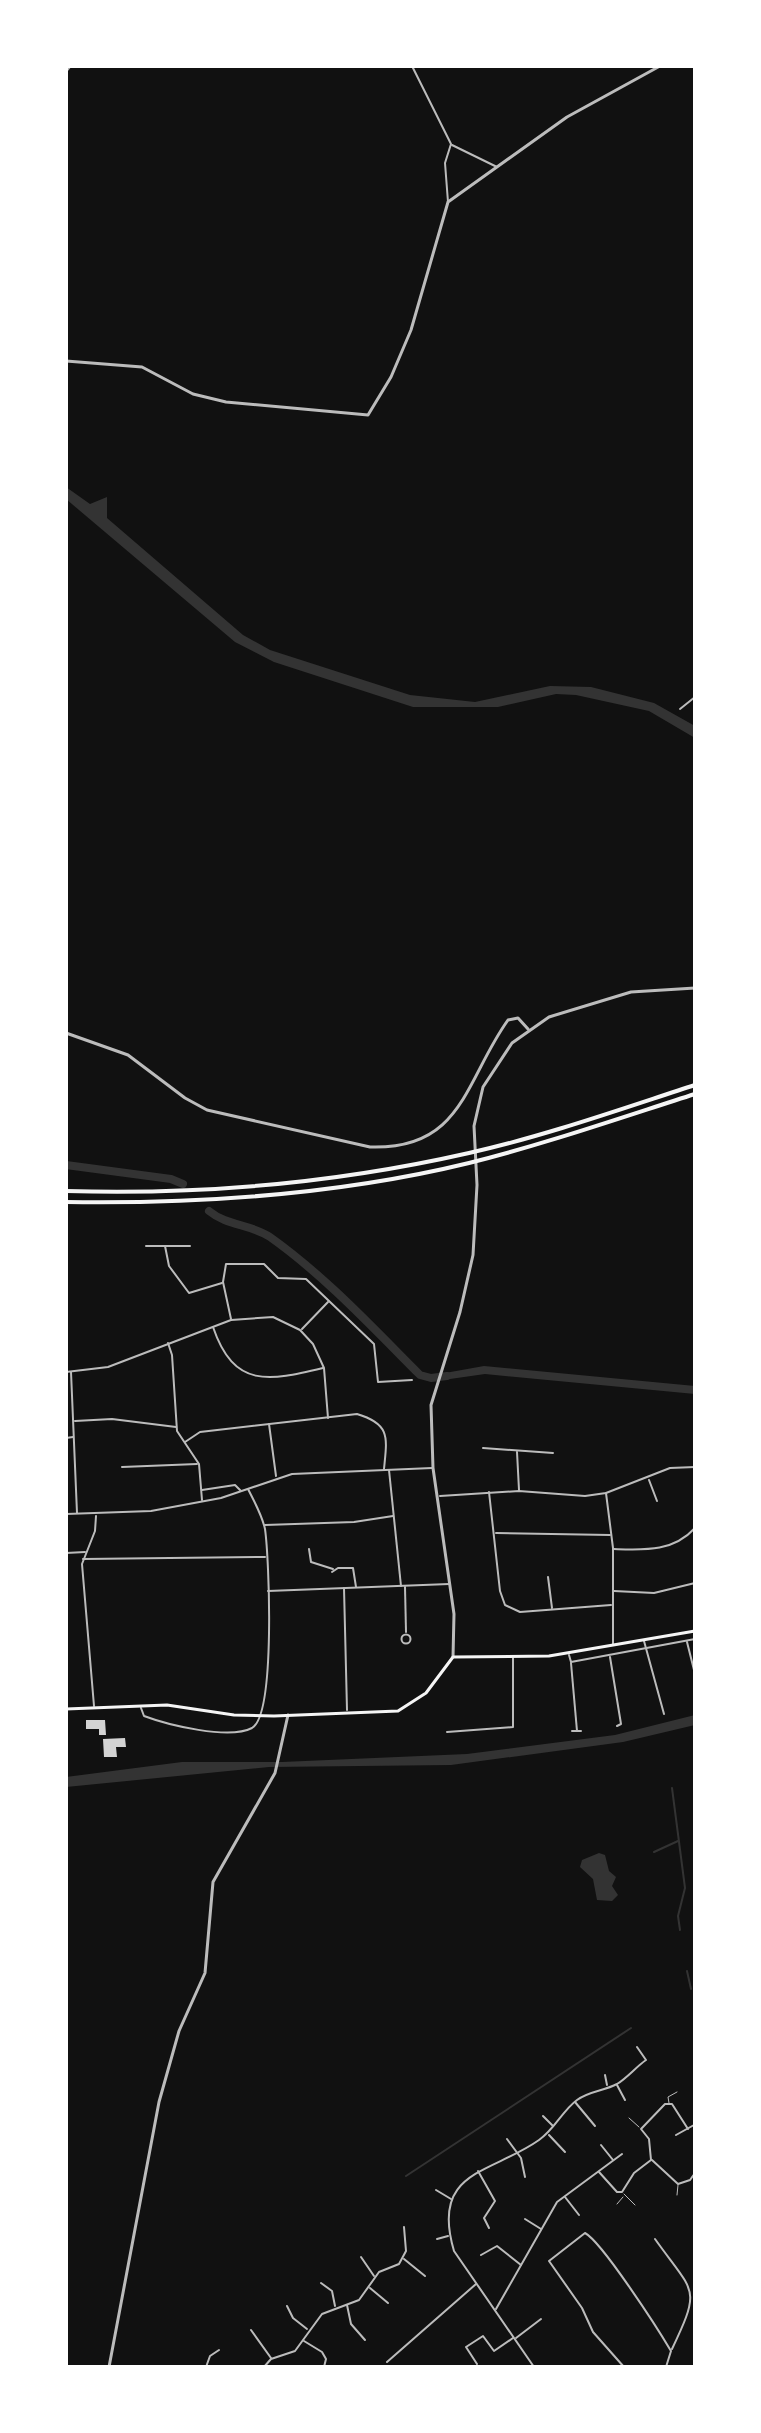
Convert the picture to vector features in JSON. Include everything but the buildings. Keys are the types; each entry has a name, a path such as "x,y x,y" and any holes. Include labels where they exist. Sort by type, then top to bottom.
{"highway":[{"path":"66,1191 151,1194 221,1189 383,1169 471,1153 695,1085"},
{"path":"66,1202 153,1203 238,1198 386,1179 469,1163 695,1094"}],"main road":[{"path":"66,1709 141,1705 258,1715 347,1710 398,1711 414,1704 453,1657 513,1658 568,1654 695,1631"}],"street":[{"path":"66,71 70,66"},
{"path":"412,66 451,144 498,167"},
{"path":"448,202 575,111 660,66"},
{"path":"66,361 142,367 193,394 226,402 323,409 362,416 373,411 391,377 424,295 448,202 445,163 451,144"},
{"path":"680,709 695,697"},
{"path":"453,1657 454,1624 433,1468 431,1405 469,1275 475,1237 474,1140 478,1104 489,1074 504,1051 528,1029 562,1012 631,992 695,988"},
{"path":"66,1033 128,1055 185,1098 207,1110 370,1147 410,1144 437,1129 459,1108 508,1020 518,1018 528,1029"},
{"path":"146,1246 190,1246"},
{"path":"165,1246 169,1266 189,1293 223,1282"},
{"path":"231,1320 223,1282 226,1264 264,1264 278,1278 306,1279 374,1344 378,1382 412,1380"},
{"path":"300,1330 329,1301"},
{"path":"77,1514 74,1421 68,1372 108,1367 231,1320 273,1317 300,1330 313,1344 324,1368 328,1418"},
{"path":"212,1326 224,1353 247,1375 278,1378 324,1368"},
{"path":"168,1342 172,1355 176,1427 199,1464 202,1502"},
{"path":"405,1372 406,1380"},
{"path":"185,1442 200,1432 357,1414 378,1421 387,1441 384,1470"},
{"path":"74,1421 112,1419 176,1427"},
{"path":"269,1424 277,1477"},
{"path":"66,1438 74,1437"},
{"path":"483,1448 553,1453"},
{"path":"517,1450 519,1491"},
{"path":"122,1467 199,1464"},
{"path":"438,1496 519,1491 585,1496 606,1493 670,1468 695,1467"},
{"path":"66,1514 151,1511 202,1502 277,1477 433,1468"},
{"path":"389,1470 406,1632"},
{"path":"648,1478 657,1501"},
{"path":"201,1490 237,1485 241,1491"},
{"path":"141,1705 144,1716 188,1728 251,1729 258,1722 270,1664 268,1591 264,1525 248,1488"},
{"path":"489,1492 500,1591 505,1605 520,1612 611,1605"},
{"path":"606,1493 613,1548 613,1647"},
{"path":"94,1707 82,1559 95,1531 95,1514"},
{"path":"264,1525 354,1522 393,1516"},
{"path":"613,1548 649,1550 670,1546 695,1528"},
{"path":"495,1533 611,1535"},
{"path":"309,1549 311,1562 333,1571 353,1568 356,1587"},
{"path":"66,1553 85,1552"},
{"path":"82,1559 266,1557"},
{"path":"548,1577 552,1610"},
{"path":"613,1591 654,1593 695,1583"},
{"path":"268,1591 450,1584"},
{"path":"344,1588 347,1710"},
{"path":"571,1662 695,1639"},
{"path":"643,1640 664,1714"},
{"path":"686,1641 695,1674"},
{"path":"568,1654 579,1731 572,1731"},
{"path":"610,1656 621,1724 617,1726"},
{"path":"447,1732 513,1727 513,1658"},
{"path":"109,2367 159,2102 179,2031 205,1973 213,1882 276,1770 288,1715"},
{"path":"534,2367 454,2251 448,2215 452,2200 461,2185 477,2170 518,2153 548,2134 574,2102 616,2084 646,2060 637,2047"},
{"path":"605,2075 608,2086"},
{"path":"616,2084 625,2100"},
{"path":"574,2102 595,2126"},
{"path":"688,2129 669,2103 649,2117 641,2129 649,2139 651,2160 678,2184 690,2180 695,2173"},
{"path":"543,2116 554,2127"},
{"path":"676,2135 694,2125"},
{"path":"548,2134 565,2152"},
{"path":"507,2139 518,2153 525,2177"},
{"path":"601,2145 613,2160"},
{"path":"495,2310 562,2196 622,2154"},
{"path":"598,2171 617,2192 623,2193 634,2173 651,2160"},
{"path":"477,2170 495,2201 484,2218 489,2228"},
{"path":"436,2190 452,2200"},
{"path":"555,2190 579,2215"},
{"path":"525,2219 541,2229"},
{"path":"403,2259 404,2227"},
{"path":"624,2367 593,2332 578,2301 549,2261 588,2233 671,2351"},
{"path":"437,2239 450,2236"},
{"path":"655,2239 692,2294 691,2308 666,2367"},
{"path":"481,2255 497,2246 522,2265"},
{"path":"361,2257 375,2277"},
{"path":"403,2259 425,2276"},
{"path":"264,2367 271,2359 289,2355 322,2314 359,2300 375,2277 403,2259"},
{"path":"321,2283 332,2291 335,2307"},
{"path":"387,2362 477,2284"},
{"path":"369,2288 388,2303"},
{"path":"346,2304 351,2324 365,2340"},
{"path":"287,2306 296,2322 308,2329"},
{"path":"477,2364 466,2347 483,2336 494,2351 541,2319"},
{"path":"251,2330 271,2359"},
{"path":"303,2341 322,2352 325,2366"},
{"path":"206,2367 210,2356 219,2350"},
{"path":"615,2367 621,2363"}],"lane":[{"path":"669,2103 668,2097 677,2092"},
{"path":"629,2118 641,2129"},
{"path":"677,2195 678,2184"},
{"path":"617,2204 623,2193 635,2205"}],"shaded area":[{"path":"66,487 90,504 107,497 107,518 243,635 270,650 410,695 475,702 550,686 591,687 654,703 695,726 695,738 649,711 576,695 556,694 498,707 413,707 274,662 235,642 66,499"},
{"path":"484,1366 695,1386 695,1394 485,1374 443,1380 445,1373"},
{"path":"695,1715 695,1725 623,1742 451,1765 269,1767 66,1787 66,1777 182,1762 282,1762 467,1754 615,1735"},
{"path":"599,1853 605,1855 609,1871 616,1877 612,1886 618,1895 612,1901 597,1900 593,1879 580,1867 582,1860"}],"waterway":[{"path":"79,67 83,66"},
{"path":"114,67 118,66"},
{"path":"66,1165 171,1179 183,1184"},
{"path":"209,1211 223,1220 263,1233 290,1252 348,1303 420,1375 431,1378 447,1376"},
{"path":"672,1788 685,1888 678,1916 680,1930"},
{"path":"654,1852 678,1841"},
{"path":"687,1971 691,1989"},
{"path":"406,2176 631,2028"}]}
